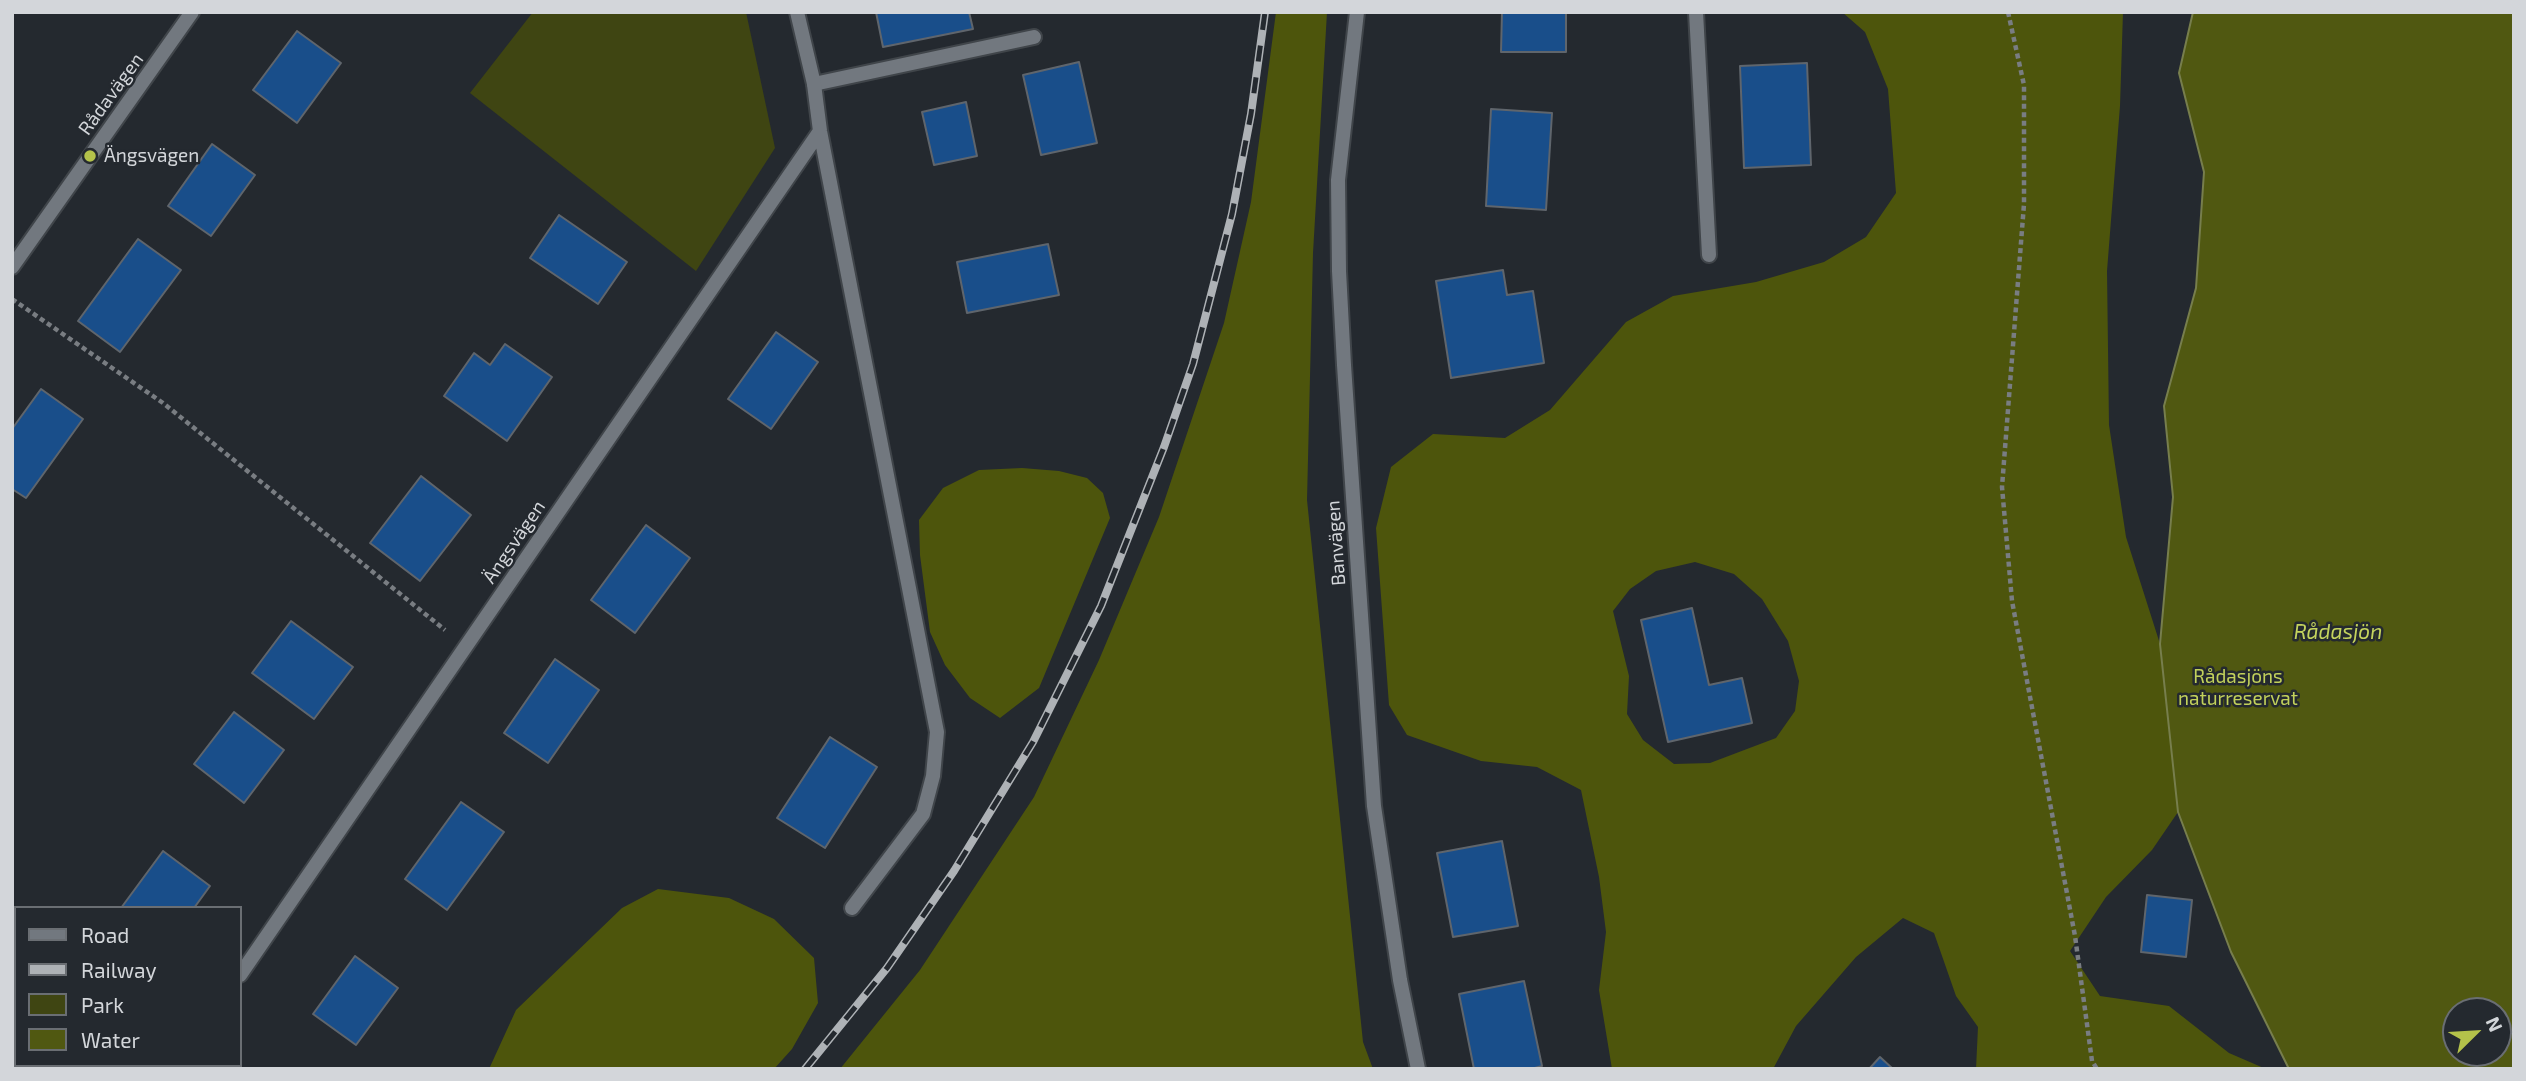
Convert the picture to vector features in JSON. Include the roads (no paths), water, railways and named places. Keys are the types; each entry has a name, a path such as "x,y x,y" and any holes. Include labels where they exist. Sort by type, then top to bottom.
{"street":[{"name":"Rådavägen","path":"13,264 192,12"},
{"path":"797,12 814,84 820,131 937,732 933,776 923,814 852,908"},
{"name":"Banvägen","path":"1357,12 1338,180 1339,271 1345,379 1374,806 1400,980 1418,1069"},
{"path":"1696,12 1709,255"},
{"path":"814,84 1034,37"},
{"name":"Ängsvägen","path":"242,972 820,131"}],"water":[{"name":"Rådasjön","path":"2193,12 2514,12 2514,1069 2289,1069 2231,952 2178,812 2160,644 2173,497 2164,406 2196,288 2204,172 2179,73"}],"railway":[{"path":"805,1069 887,968 954,871 1033,742 1101,606 1164,447 1193,364 1232,214 1251,114 1265,12"}],"place":[{"name":"Ängsvägen","path":"90,156"}],"park label":[{"name":"Rådasjöns naturreservat","path":"2238,688"}]}
